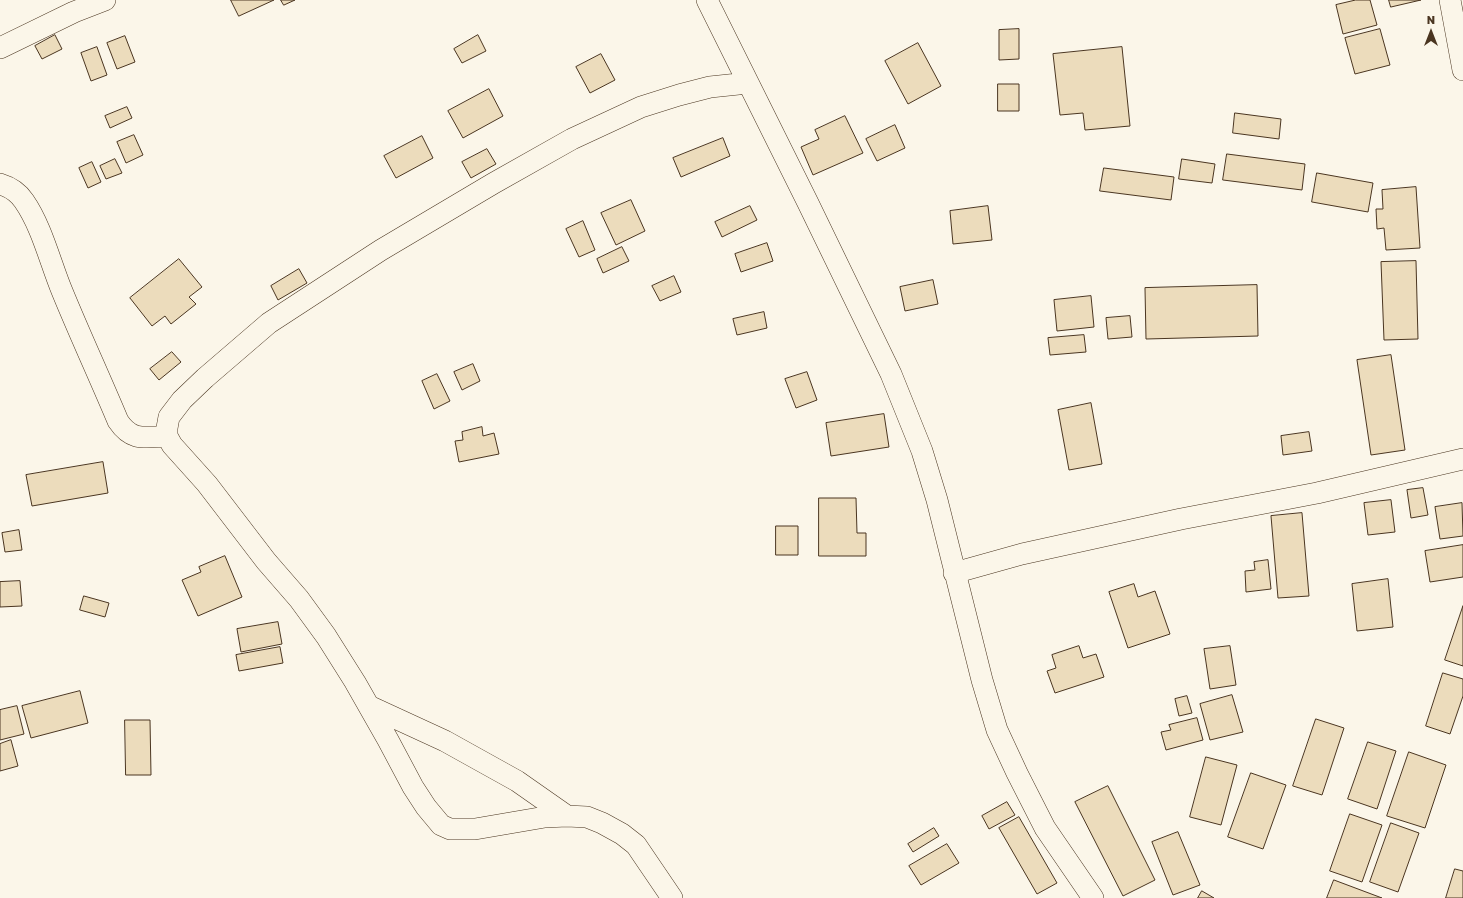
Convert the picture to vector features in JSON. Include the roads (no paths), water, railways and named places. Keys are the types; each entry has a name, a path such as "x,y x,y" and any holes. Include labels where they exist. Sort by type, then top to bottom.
{"street":[{"path":"0,48 74,12 105,0"},
{"path":"707,0 891,374 922,451 937,500 954,573 982,680 997,730 1017,773 1046,828 1093,898"},
{"path":"1450,0 1463,70"},
{"path":"672,898 636,845 622,834 587,817 545,817 474,829 450,829 441,824 426,807 412,787 369,706 326,636 207,484 172,445 167,436 167,428 169,417 182,400 205,378 269,323 381,250 572,139 641,107 678,95 710,87 748,83"},
{"path":"0,184 10,186 23,200 33,216 62,291 121,426 124,430 134,436 167,436"},
{"path":"954,573 1037,550 1181,518 1317,493 1463,459"},
{"path":"369,706 445,741 517,781 567,816"}]}
